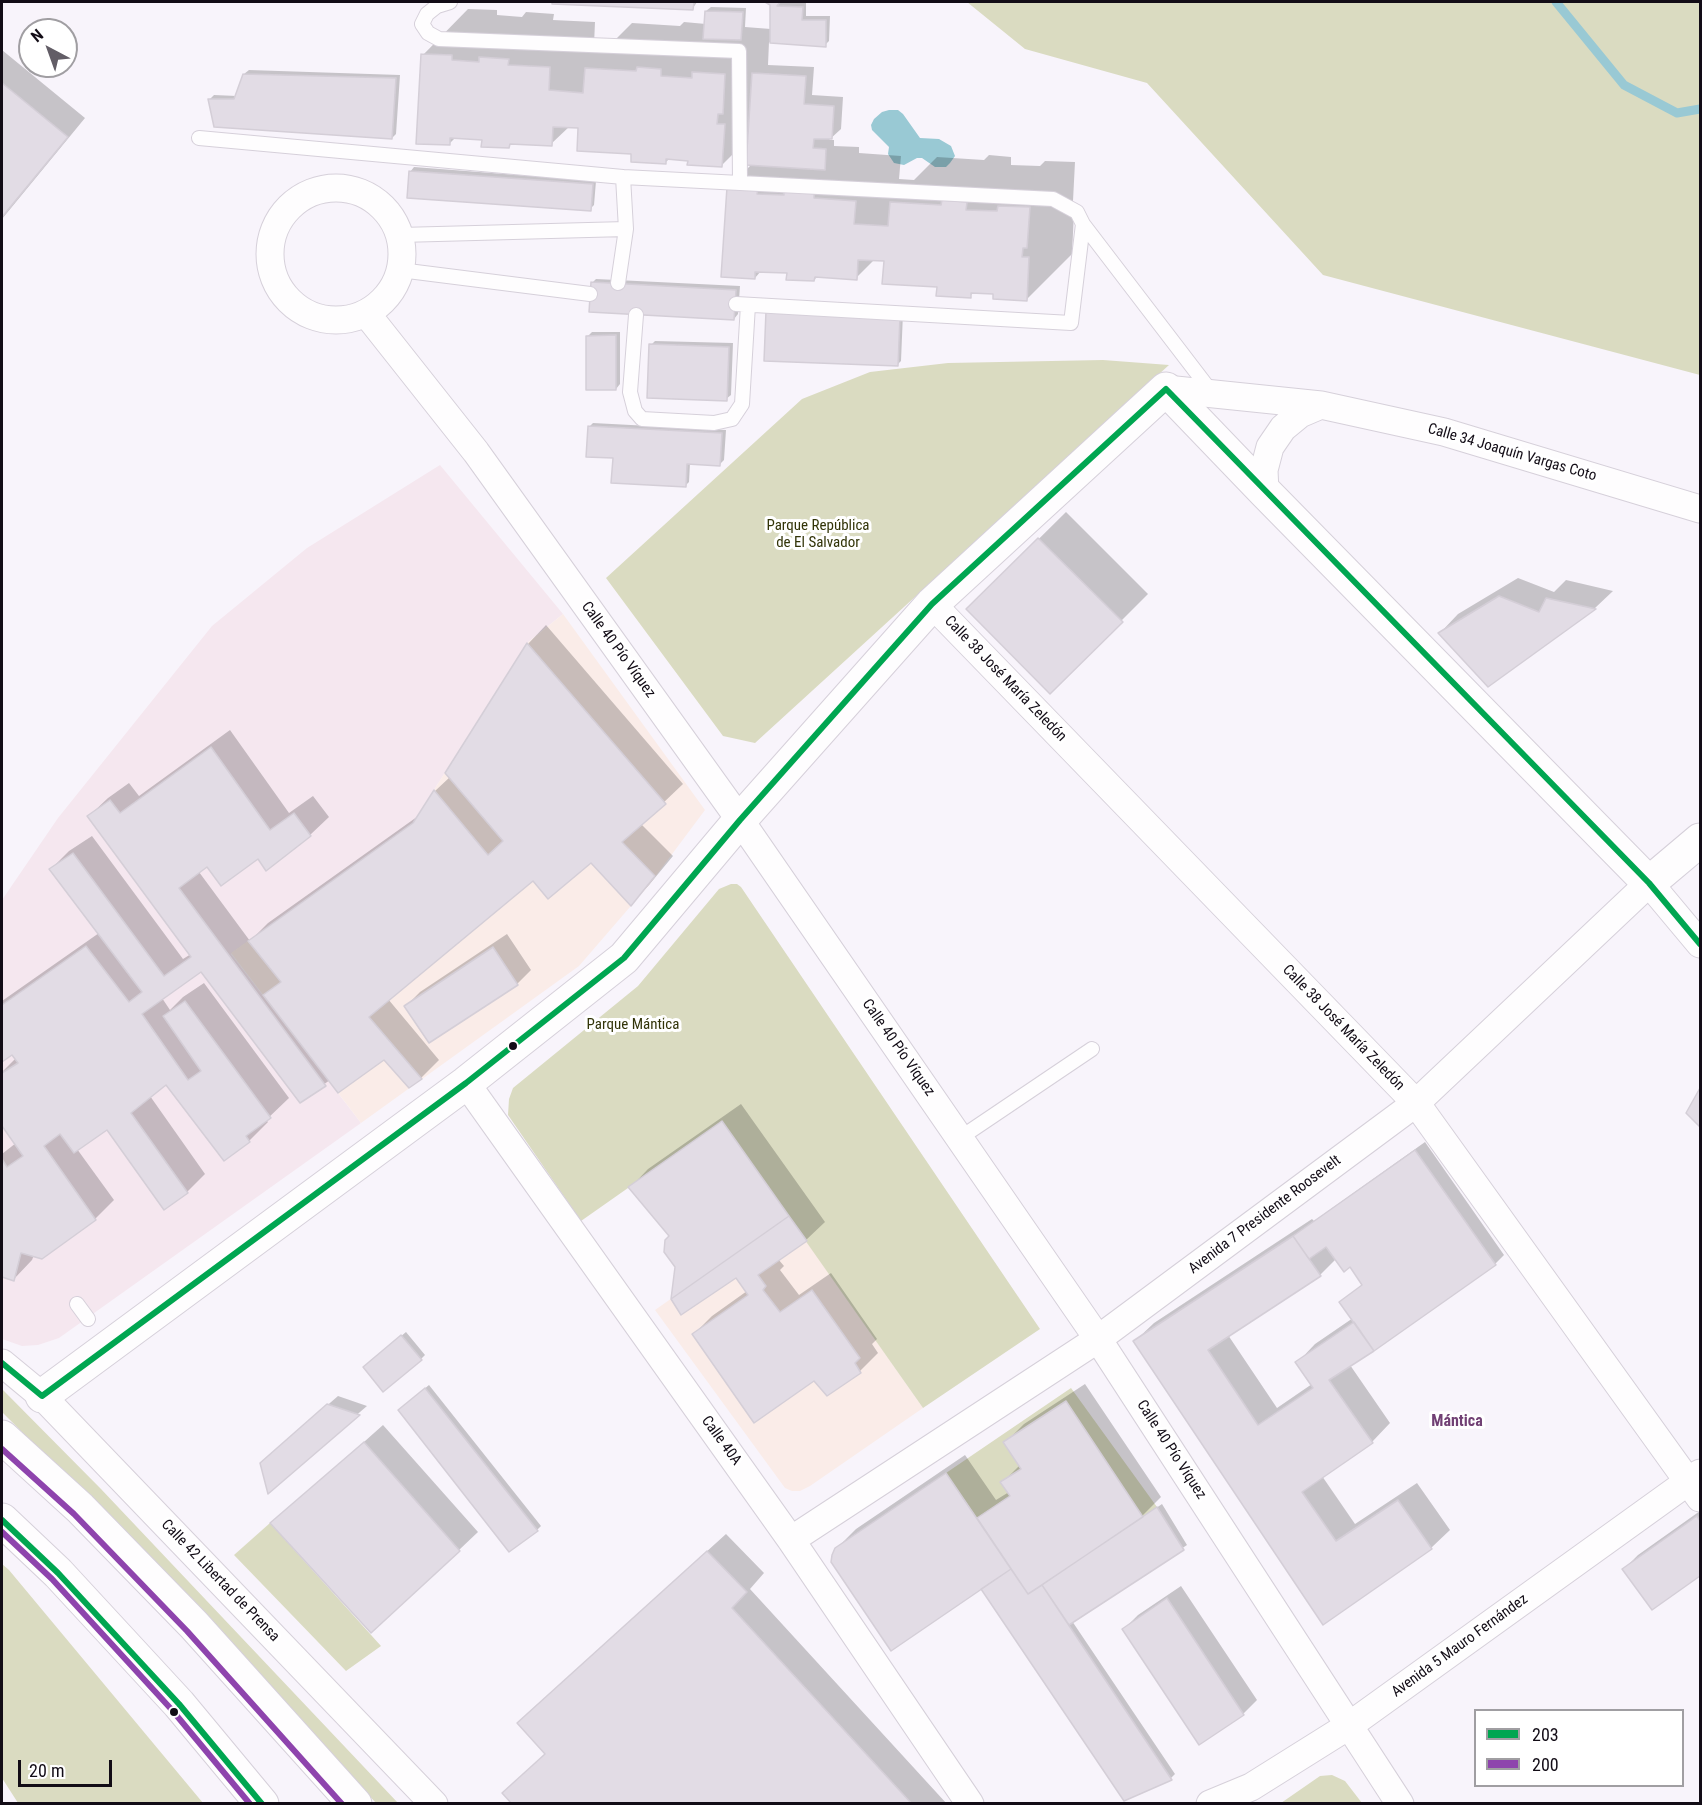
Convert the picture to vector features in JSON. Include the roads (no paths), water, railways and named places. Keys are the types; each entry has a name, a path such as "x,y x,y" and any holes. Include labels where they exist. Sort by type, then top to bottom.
{"main road":[{"path":"42,1396 466,1083 624,957 741,820 932,604 1166,389 1649,883"},
{"name":"Avenida 7 Presidente Roosevelt","path":"1649,883 1701,840"},
{"path":"2,1437 80,1508 194,1624 355,1803"},
{"path":"2,1520 58,1573 171,1695 262,1803"}],"street":[{"path":"334,188 356,191 375,200 390,216 400,235 402,252 400,270 393,287 382,302 366,313 345,320 324,320 303,312 286,299 275,281 269,260 271,239 280,219 294,202 313,192 334,188"},
{"name":"Calle 40 Pío Víquez","path":"366,313 476,452 741,820 1098,1339 1400,1803"},
{"name":"Calle 34 Joaquín Vargas Coto","path":"1166,389 1321,405 1444,432 1701,509"},
{"path":"1265,492 1263,470 1270,447 1282,428 1300,414 1321,405"},
{"name":"Calle 38 José María Zeledón","path":"932,604 1416,1103 1697,1484"},
{"path":"1649,883 1701,944"},
{"name":"Avenida 7 Presidente Roosevelt","path":"791,1540 1098,1339 1416,1103 1649,883"},
{"name":"Calle 40A","path":"466,1083 791,1540 970,1803"},
{"name":"Calle 42 Libertad de Prensa","path":"2,1363 42,1396 434,1803"},
{"name":"Avenida 5 Mauro Fernández","path":"1210,1803 1251,1787 1350,1725 1697,1484"}],"lane":[{"path":"450,2 432,10 422,24 428,33 439,39 739,51 740,183"},
{"path":"199,138 623,177 1053,199 1077,212 1083,224 1214,394"},
{"path":"618,283 626,229 623,177"},
{"path":"636,315 630,392 635,411 642,419 714,423 732,419 742,404 742,304 1071,323 1083,224"},
{"path":"400,235 626,229"},
{"path":"400,270 590,294"},
{"path":"960,1138 1092,1049"},
{"path":"77,1304 88,1319"}],"water":[{"path":"898,110 903,114 920,138 939,139 951,146 955,156 950,163 946,167 935,167 922,158 917,158 904,165 894,163 888,154 889,147 872,130 871,125 882,112"}],"waterway":[{"path":"1556,2 1624,85 1677,113 1700,109"}],"district":[{"name":"Mántica","path":"1457,1422"}],"park label":[{"name":"Parque República de El Salvador","path":"818,534"},
{"name":"Parque Mántica","path":"633,1025"}]}
